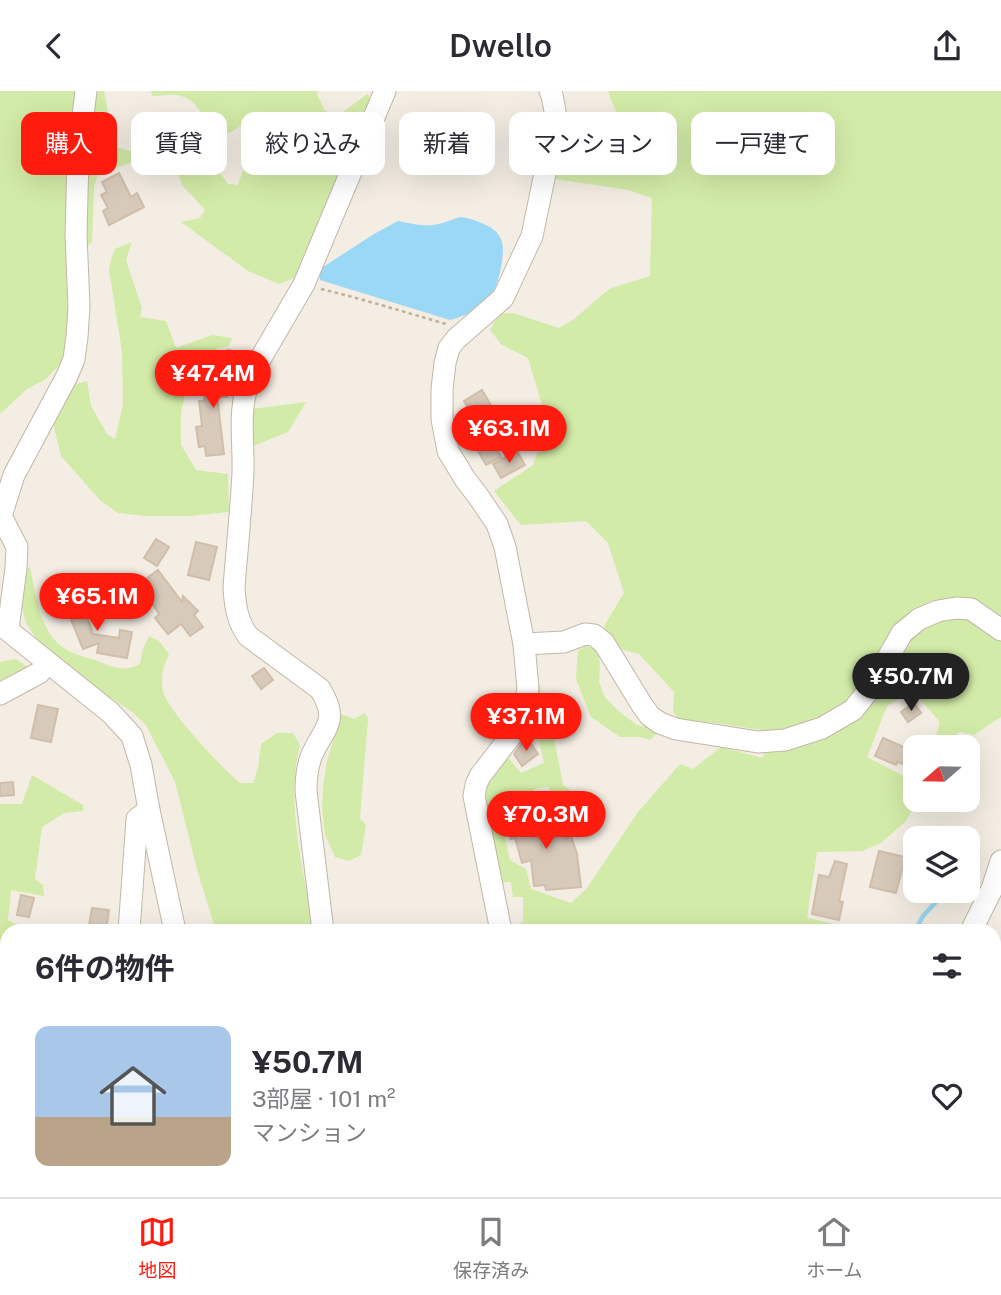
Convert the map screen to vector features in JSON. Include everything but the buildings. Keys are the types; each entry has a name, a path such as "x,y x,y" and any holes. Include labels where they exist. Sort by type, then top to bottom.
{"street":[{"path":"86,91 78,156 76,235 79,306 74,359 14,475 1,516 17,547 16,568 4,626 111,713 132,736 141,765 173,924"},
{"path":"322,924 306,791 311,757 328,729 330,712 320,689 248,636 234,606 243,471 242,406 245,390 256,367 304,284 385,91"},
{"path":"500,924 474,796 480,776 520,723 528,689 524,645 505,547 497,524 448,450 442,419 442,389 449,348 503,298 532,236 554,130 555,111 550,91"},
{"path":"524,645 564,642 585,634 594,635 604,643 650,716 660,723 676,729 758,742 785,740 822,728 853,710 872,687 902,633 919,619 938,611 971,609 1001,630"},
{"path":"0,695 39,673 48,663"},
{"path":"130,924 138,818 149,810"},
{"path":"974,924 992,889 1001,861"}],"path":[{"path":"304,284 466,330"}],"green space":[{"path":"0,91 104,91 108,112 21,112 21,175 98,175 94,187 92,242 66,266 68,318 63,362 46,379 27,389 0,414"},
{"path":"151,91 318,91 317,94 327,112 241,112 241,125 227,133 227,112 200,112 193,102 178,95 152,96"},
{"path":"608,91 1001,91 1001,717 974,735 959,732 957,735 936,735 940,722 920,699 903,696 887,706 867,757 903,776 903,812 911,812 906,821 881,843 862,851 817,852 807,918 832,924 519,924 523,922 523,897 513,897 511,882 498,883 481,797 485,784 507,756 521,773 544,763 536,728 529,719 534,684 540,684 543,720 554,738 563,785 575,794 563,807 548,787 537,788 499,812 510,860 526,869 531,889 571,903 587,888 638,812 680,764 693,769 721,747 763,758 768,731 678,719 673,711 674,692 639,654 612,647 604,626 624,593 608,543 586,521 521,525 494,491 533,465 541,442 542,405 528,358 501,344 490,330 499,314 513,313 559,328 573,320 609,289 650,276 652,198 628,190 555,179 555,175 677,175 677,112 616,112"},
{"path":"367,94 373,101 368,112 343,112"},
{"path":"117,148 131,151 131,163 117,167"},
{"path":"178,175 222,175 228,184 238,185 241,175 340,175 294,278 279,284 248,271 181,222 200,218 205,210 183,186"},
{"path":"132,242 126,260 142,308 140,317 166,321 176,348 212,335 232,338 229,346 218,348 189,379 181,412 181,445 196,470 228,474 229,512 189,516 118,513 100,500 61,456 53,423 70,386 87,381 91,406 107,434 115,439 123,405 122,352 109,270 115,249"},
{"path":"306,402 288,432 251,447 252,409"},
{"path":"30,567 45,625 58,643 67,650 109,666 124,668 140,664 149,636 159,641 169,654 162,676 167,700 197,739 240,783 253,783 261,744 277,733 293,733 300,745 294,790 295,814 313,924 214,924 175,782 146,725 131,711 75,675 37,640 26,623 21,603 25,569"},
{"path":"585,646 597,649 599,681 604,696 637,725 657,733 650,740 620,737 591,717 576,679 578,651"},
{"path":"16,659 32,670 0,688 0,662"},
{"path":"365,713 368,719 360,818 366,825 361,855 349,861 335,857 325,835 323,787 327,761 341,714 354,719"},
{"path":"32,775 83,805 83,811 64,813 42,827 35,879 43,885 44,896 11,890 8,920 16,924 0,924 0,804 22,804"}],"water":[{"path":"460,217 493,229 503,248 500,272 491,296 481,306 466,314 450,320 320,280 320,269 398,221 429,225"}],"waterway":[{"path":"919,924 935,903"}]}
